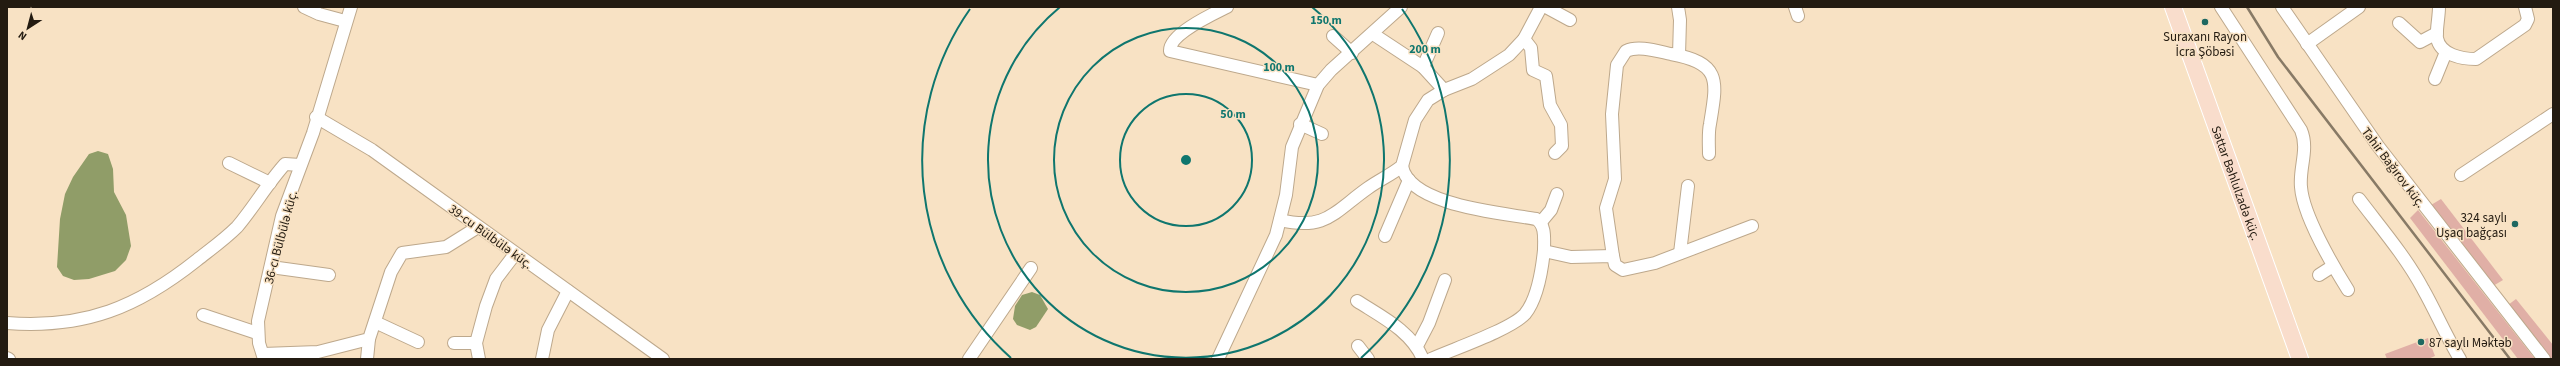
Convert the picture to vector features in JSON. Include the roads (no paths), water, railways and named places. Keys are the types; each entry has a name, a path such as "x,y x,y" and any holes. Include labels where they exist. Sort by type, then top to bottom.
{"main road":[{"name":"Səttar Bəhlulzadə küç.","path":"2175,8 2300,359"}],"street":[{"path":"304,7 319,14 345,21"},
{"name":"36-cı Bülbülə küç.","path":"264,356 257,333 258,321 282,216 316,117 345,21 351,7"},
{"path":"1227,7 1190,28 1174,41 1170,47 1170,52 1318,85"},
{"path":"1218,359 1270,249 1280,220 1292,147 1300,124 1318,85 1331,70 1352,53 1401,7"},
{"path":"1541,7 1524,39 1509,55 1493,67 1464,84 1444,90 1428,100 1421,109 1407,144 1402,166 1403,172 1410,180 1430,194 1472,209 1541,222"},
{"path":"1546,7 1570,20"},
{"path":"1678,7 1680,20 1679,55"},
{"path":"2221,7 2301,130 2304,140 2301,187 2303,201 2333,266 2348,290"},
{"name":"Tahir Bağırov küç.","path":"2282,7 2386,158 2544,359"},
{"path":"2307,44 2360,7"},
{"path":"2439,7 2437,40 2446,52 2468,59 2481,57 2525,25 2528,19 2525,7"},
{"path":"2399,23 2420,42 2437,33"},
{"path":"1423,67 1438,33"},
{"path":"1373,34 1423,67 1444,90"},
{"path":"1333,36 1352,53"},
{"path":"1524,39 1531,48 1533,70 1546,76 1550,105 1561,125 1562,146 1555,153"},
{"path":"1709,154 1709,125 1713,108 1715,80 1702,64 1679,55 1630,49 1626,51 1617,65 1612,114 1615,179 1606,208 1615,265 1623,270 1655,263 1752,226"},
{"path":"2434,79 2446,52"},
{"path":"2461,175 2553,114"},
{"name":"39-cu Bülbülə küç.","path":"316,117 372,150 515,254 664,359"},
{"path":"1300,124 1322,134"},
{"path":"229,163 270,183"},
{"path":"7,323 53,323 91,317 128,306 166,285 237,226 285,164 300,165"},
{"path":"1280,220 1308,224 1326,220 1369,186 1385,179 1402,166"},
{"path":"1385,236 1410,180"},
{"path":"1680,253 1688,186"},
{"path":"1541,222 1551,210 1557,194"},
{"path":"2359,200 2400,254 2423,288 2438,321 2460,359"},
{"path":"1431,359 1509,324 1524,314 1534,299 1544,250 1544,228 1541,222"},
{"path":"368,359 368,339 391,272 402,253 446,247 478,227"},
{"path":"1544,250 1571,257 1613,256"},
{"path":"479,359 476,344 496,279 515,254"},
{"path":"2319,275 2333,266"},
{"path":"271,268 329,275"},
{"path":"969,359 1031,268"},
{"path":"1417,346 1429,323 1445,280"},
{"path":"542,359 548,330 568,291"},
{"path":"1357,301 1399,329 1417,346 1423,359"},
{"path":"203,315 257,333"},
{"path":"375,322 418,342"},
{"path":"264,356 318,352 368,339"},
{"path":"454,343 476,344"},
{"path":"1358,346 1368,359"}],"railway":[{"path":"2247,7 2278,57 2510,359"}],"place":[{"name":"Suraxanı Rayon İcra Şöbəsi","path":"2205,22"},
{"name":"324 saylı Uşaq bağçası","path":"2515,224"},
{"name":"87 saylı Məktəb","path":"2421,342"}]}
